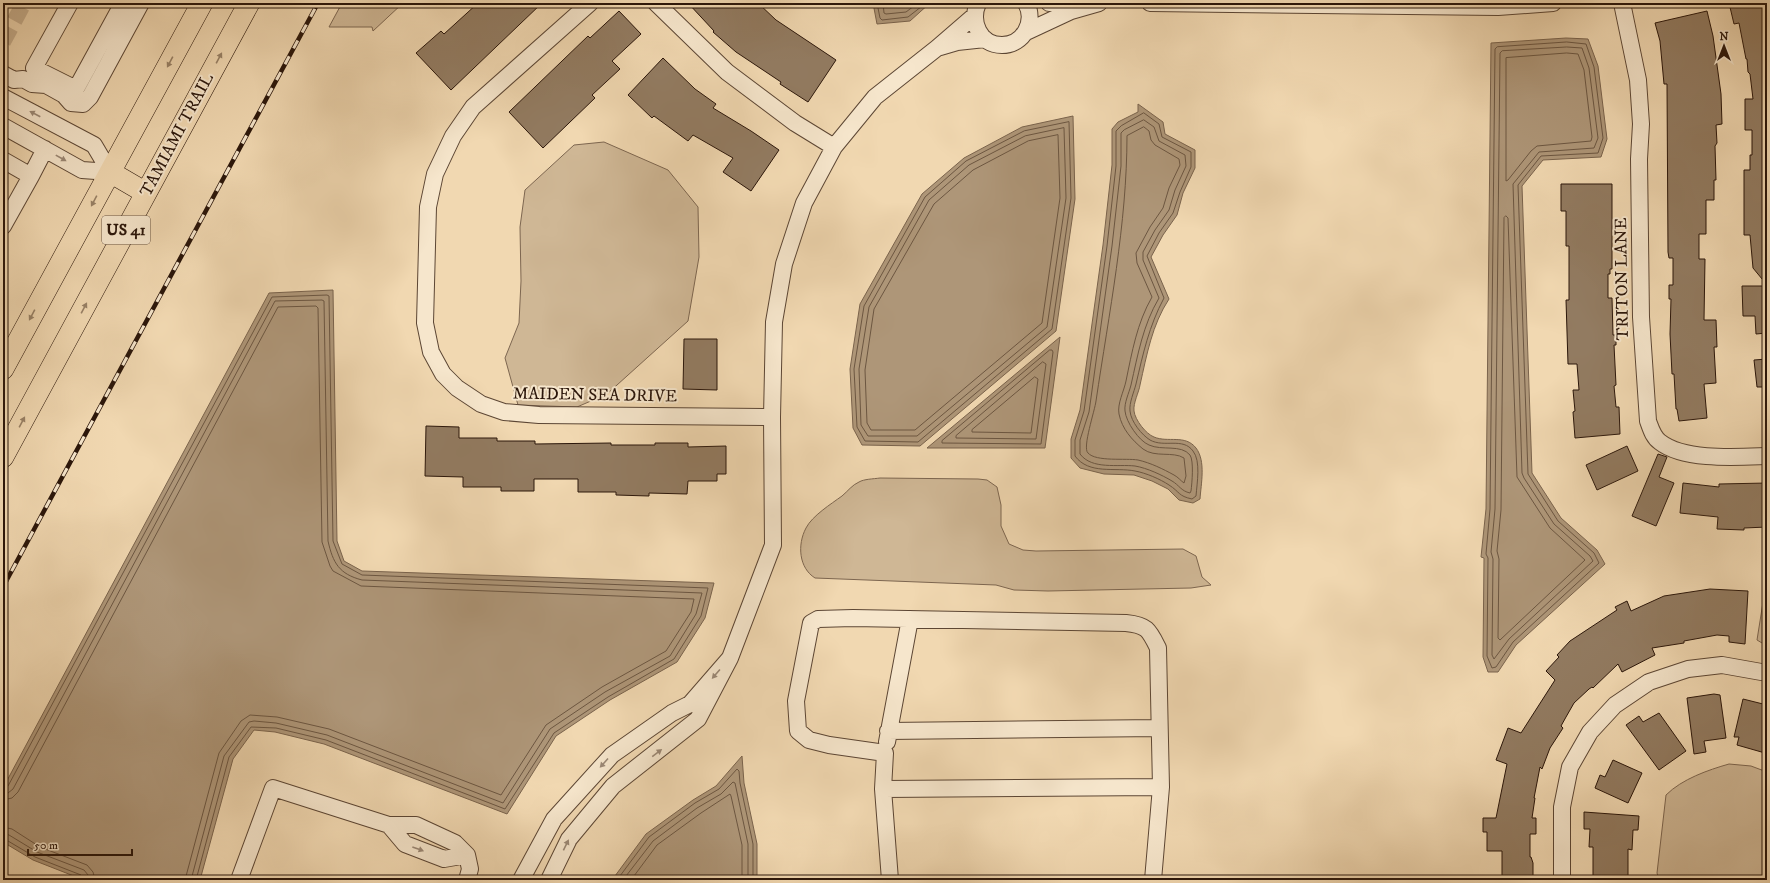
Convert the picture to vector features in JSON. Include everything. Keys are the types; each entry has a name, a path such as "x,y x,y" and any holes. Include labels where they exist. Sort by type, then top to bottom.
{"main road":[{"name":"US 41","path":"3,369 202,3"},
{"name":"TAMIAMI TRAIL","path":"3,457 249,3"},
{"path":"110,172 146,192"}],"street":[{"path":"70,3 34,68 76,89 123,3"},
{"path":"3,74 14,80 23,79 32,84 46,85 64,95 71,103 83,104 90,97 141,3"},
{"name":"MAIDEN SEA DRIVE","path":"590,3 473,107 453,136 434,174 428,207 426,323 431,352 443,374 457,388 481,404 504,412 539,414 772,417"},
{"path":"656,3 727,72 795,123 834,147"},
{"path":"1026,3 1030,11 1030,18 1026,32"},
{"path":"1048,3 1065,3"},
{"path":"976,9 975,24 979,32 985,39 1002,45 1011,43 1019,39 1026,32 1071,11 1099,3"},
{"path":"1150,3 1498,7 1553,3"},
{"name":"TRITON LANE","path":"1622,3 1638,80 1641,124 1639,159 1641,317 1648,421 1653,435 1660,442 1668,447 1690,454 1724,457 1767,456"},
{"path":"549,880 569,839 613,786 698,719 730,658 773,545 772,417 774,322 784,264 804,203 834,147 875,97 937,48 976,9"},
{"path":"937,48 957,42 985,39"},
{"path":"3,97 94,145 110,172"},
{"path":"3,126 82,170 110,172"},
{"path":"3,226 45,149"},
{"path":"3,160 31,176"},
{"path":"885,753 846,749 809,740 798,731 796,701 811,623 818,619 1126,623 1145,627 1158,648 1161,787 1153,880"},
{"path":"890,880 883,789 885,753 910,619"},
{"path":"521,880 554,818 612,755 672,713 690,704 730,658"},
{"path":"1562,880 1562,807 1570,767 1590,732 1615,705 1649,682 1688,669 1722,666 1767,674"},
{"path":"888,731 1159,728"},
{"path":"883,789 1161,787"},
{"path":"239,880 274,788 389,825 416,825 455,843 467,855 470,869 467,880"},
{"path":"389,825 405,844 444,859 467,855"}],"shaded area":[{"path":"342,3 403,3 373,31 372,27 329,27"},
{"path":"604,142 668,170 698,207 699,257 688,321 607,394 577,407 518,405 505,358 519,323 521,281 520,227 525,190 574,145"},
{"path":"880,478 987,480 997,487 1001,505 1001,526 1009,544 1023,550 1036,551 1183,549 1196,556 1202,577 1211,585 1191,588 1048,591 1014,590 996,585 815,578 806,568 801,556 801,542 806,528 817,515 842,496 852,486 863,480"},
{"path":"1767,577 1767,646 1757,640"},
{"path":"1729,764 1751,766 1767,772 1767,880 1659,880 1657,873 1666,795 1672,789 1687,780 1704,772"}],"water":[{"path":"873,3 930,3 910,21 877,24"},
{"path":"1566,38 1588,39 1598,66 1607,139 1601,157 1543,160 1522,186 1532,473 1561,518 1597,550 1605,564 1516,645 1498,672 1488,672 1483,657 1484,558 1481,557 1486,509 1491,43"},
{"path":"1138,104 1163,122 1165,134 1195,150 1195,168 1183,193 1177,215 1163,235 1151,257 1169,299 1154,329 1134,408 1135,415 1144,430 1154,437 1159,439 1187,441 1196,448 1201,459 1202,480 1200,499 1193,503 1179,500 1168,489 1152,481 1134,475 1104,474 1080,468 1071,458 1071,439 1080,410 1103,245 1112,165 1112,129 1118,122 1138,112"},
{"path":"1073,116 1075,199 1056,331 920,446 862,445 853,428 850,369 860,304 922,194 964,158 1022,127"},
{"path":"333,290 337,541 344,561 362,571 714,583 705,618 677,662 610,700 556,736 507,814 324,744 275,732 254,730 233,759 200,880 84,880 33,860 3,842 3,788 269,293"},
{"path":"1060,337 1045,448 927,448"},
{"path":"742,756 744,783 757,844 757,880 612,880 646,834 693,800 716,786"}],"building":[{"path":"478,3 542,3 451,90 416,53 441,31 444,34"},
{"path":"688,3 758,3 776,20 836,60 808,102 736,52 713,32 714,31"},
{"path":"1729,3 1767,3 1767,285 1753,268 1750,235 1744,235 1744,170 1750,170 1750,155 1752,155 1752,130 1745,130 1745,99 1753,99 1750,74 1748,72 1747,59 1739,23 1734,24"},
{"path":"619,11 641,34 612,61 620,69 592,95 595,98 543,148 509,112 588,36 590,38"},
{"path":"1707,11 1713,36 1721,94 1722,124 1716,125 1717,143 1715,146 1716,180 1714,180 1714,200 1706,200 1706,234 1699,234 1699,259 1705,259 1704,320 1716,320 1717,347 1714,347 1716,383 1704,384 1707,418 1679,421 1676,409 1674,374 1672,374 1670,334 1671,299 1669,299 1669,285 1673,285 1673,258 1669,258 1668,252 1667,84 1664,84 1660,41 1655,23"},
{"path":"663,58 695,89 716,104 713,108 779,150 751,191 723,172 733,158 693,135 688,141 654,116 652,118 628,95"},
{"path":"1561,184 1612,184 1612,269 1610,269 1610,274 1608,274 1608,298 1612,298 1613,335 1616,335 1616,345 1614,345 1616,385 1614,386 1616,407 1619,407 1620,434 1575,438 1573,390 1579,390 1577,364 1568,364 1566,300 1569,300 1569,246 1566,246 1566,211 1561,211"},
{"path":"1742,286 1767,286 1767,333 1756,334 1755,316 1743,316"},
{"path":"684,339 717,339 717,390 683,389"},
{"path":"1767,359 1767,387 1757,387 1754,360"},
{"path":"426,426 459,427 459,438 497,438 497,441 535,441 535,444 611,443 611,445 655,445 655,443 688,443 688,447 726,446 726,474 717,474 717,481 688,481 687,494 649,493 649,496 616,495 616,492 578,492 578,479 534,479 534,491 501,491 501,487 463,487 463,477 425,476"},
{"path":"1627,446 1638,471 1597,490 1586,465"},
{"path":"1658,454 1667,457 1659,477 1674,483 1656,526 1632,516"},
{"path":"1683,483 1719,487 1719,484 1767,483 1767,527 1744,528 1744,530 1717,529 1718,517 1680,513"},
{"path":"1710,589 1748,591 1745,644 1729,642 1729,636 1717,635 1684,641 1684,643 1652,648 1655,655 1622,672 1618,664 1593,688 1592,687 1589,689 1574,703 1561,726 1563,728 1550,748 1542,769 1540,767 1532,818 1536,818 1536,834 1530,834 1530,857 1533,863 1533,880 1502,880 1502,851 1487,851 1487,832 1483,832 1483,818 1496,818 1507,764 1496,760 1508,728 1521,733 1555,680 1546,671 1559,657 1557,655 1570,641 1617,610 1615,607 1627,601 1631,611 1664,596"},
{"path":"1714,694 1720,695 1726,738 1704,741 1706,752 1694,754 1687,698"},
{"path":"1743,699 1767,705 1767,743 1765,753 1737,745 1739,737 1734,737"},
{"path":"1659,713 1686,751 1659,770 1626,725 1639,716 1643,722"},
{"path":"1613,760 1642,773 1628,803 1595,788 1600,775 1605,777"},
{"path":"1584,812 1639,816 1638,830 1633,830 1632,850 1628,849 1628,880 1593,880 1593,847 1589,847 1590,829 1584,829"}],"tunnel":[{"path":"3,42 24,3"}],"railway":[{"path":"3,587 318,3"}]}
